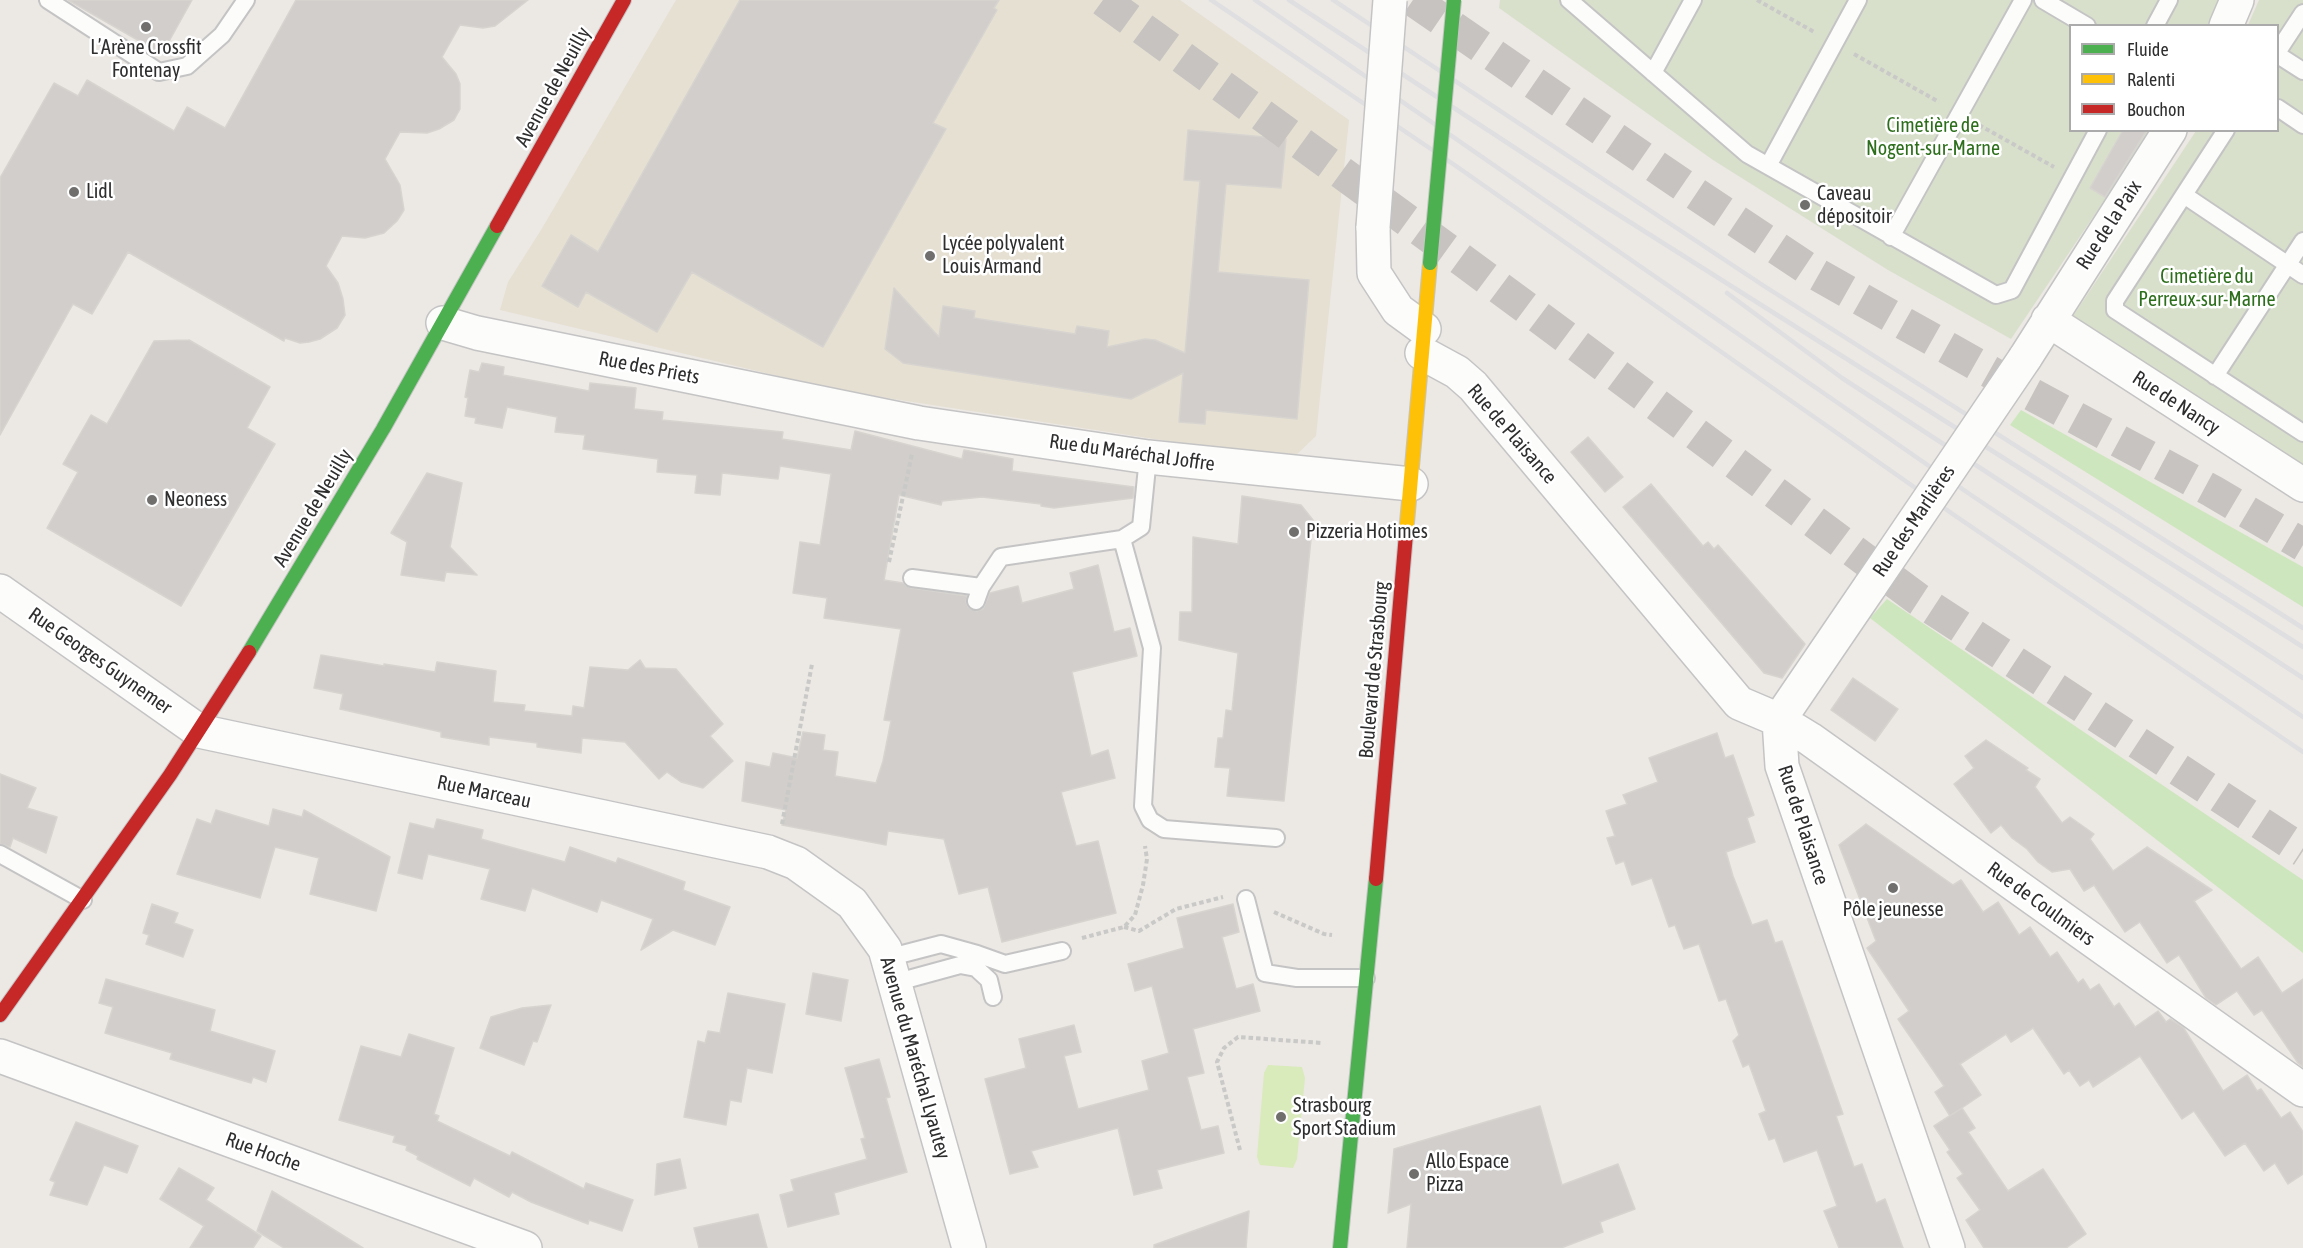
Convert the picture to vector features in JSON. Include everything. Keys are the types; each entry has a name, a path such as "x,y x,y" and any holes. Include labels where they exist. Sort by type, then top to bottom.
{"main road":[{"name":"Avenue de Neuilly","path":"0,1015 200,731 346,493 624,0"},
{"name":"Boulevard de Strasbourg","path":"1340,1248 1454,0"}],"street":[{"name":"Rue de Plaisance","path":"1390,0 1373,227 1374,273 1398,310 1423,341 1473,386 1739,703 1779,720 1782,766 1948,1248"},
{"name":"Rue de la Paix","path":"2048,320 2169,132"},
{"name":"Rue des Marlières","path":"1779,720 2025,358 2048,320"},
{"name":"Rue de Nancy","path":"2048,320 2303,485"},
{"name":"Rue des Priets","path":"443,323 477,333 855,410"},
{"name":"Rue du Maréchal Joffre","path":"855,410 919,423 1148,457 1411,484"},
{"name":"Rue Georges Guynemer","path":"0,591 200,731"},
{"name":"Rue de Coulmiers","path":"1779,720 1810,739 2303,1090"},
{"name":"Rue Marceau","path":"200,731 772,853"},
{"name":"Avenue du Maréchal Lyautey","path":"772,853 796,863 852,903 885,950 969,1248"},
{"name":"Rue Hoche","path":"0,1056 525,1248"}],"lane":[{"path":"48,0 159,72 187,66 222,35 246,0"},
{"path":"1569,0 1747,154 1996,295 2012,290 2097,132"},
{"path":"1653,73 1693,0"},
{"path":"1768,166 1858,0"},
{"path":"1891,237 2023,0"},
{"path":"2043,0 2084,24"},
{"path":"2156,24 2169,0"},
{"path":"2279,50 2303,12"},
{"path":"2279,54 2303,71"},
{"path":"2279,109 2303,125"},
{"path":"2225,132 2115,300 2115,310 2303,433"},
{"path":"2184,195 2303,274"},
{"path":"2215,375 2303,241"},
{"path":"912,578 979,594 1001,557 1122,539 1141,527 1148,457"},
{"path":"1122,539 1152,648 1143,806 1150,820 1164,829 1276,838"},
{"path":"0,854 83,900"},
{"path":"1246,899 1264,973 1297,978 1365,978"},
{"path":"891,970 941,944 1005,964 1062,951"},
{"path":"891,970 960,965 976,968 989,980 993,997"}],"path":[{"path":"1757,0 2073,178"},
{"path":"889,562 919,423"},
{"path":"772,853 812,664"},
{"path":"1062,951 1070,941 1124,927 1135,915 1147,859 1144,839 1156,824"},
{"path":"1240,1150 1217,1062 1224,1048 1238,1037 1322,1043"}],"shaded area":[{"name":"Lycée polyvalent Louis Armand","path":"676,0 1180,0 1349,120 1316,436 1291,460 841,391 500,310 508,282"}],"green space":[{"name":"Cimetière de Nogent-sur-Marne","path":"1500,0 2219,0 2208,24 2069,24 2069,132 2150,132 2011,339 1888,270 1713,160 1499,8"},
{"name":"Cimetière du Perreux-sur-Marne","path":"2259,0 2303,0 2303,466 2073,316 2195,132 2279,132 2279,24 2248,24"},
{"path":"2021,410 2303,567 2303,607 2010,425"},
{"path":"1887,599 2303,880 2303,953 1870,618"},
{"name":"Strasbourg Sport Stadium","path":"1268,1065 1302,1067 1305,1078 1297,1159 1293,1168 1260,1165 1257,1157 1264,1073"}],"building":[{"name":"L’Arène Crossfit Fontenay","path":"68,0 192,0 162,54"},
{"path":"296,0 528,0 495,26 483,28 460,25 442,57 456,74 460,84 460,109 454,120 427,133 400,132 385,159 400,185 404,210 397,221 384,233 365,238 342,236 326,266 338,283 343,299 345,315 337,328 320,339 309,342 300,343 285,338 284,341 128,252 92,314 73,304 0,435 0,178 54,83 78,96 87,80 174,131 187,107 225,128"},
{"path":"740,0 999,0 994,8 997,10 933,123 946,129 823,347 692,272 657,332 586,292 578,307 542,286 571,235 598,252"},
{"path":"1188,130 1286,139 1281,188 1226,184 1218,272 1309,280 1297,419 1206,410 1205,424 1179,422 1183,373 1131,399 903,363 885,349 894,288 939,337 943,306 975,311 974,318 1075,334 1077,326 1109,331 1107,347 1145,339 1155,340 1185,353 1200,181 1184,180"},
{"path":"2122,132 2146,132 2105,197 2090,188"},
{"name":"Neoness","path":"189,340 270,387 247,428 275,444 181,606 47,528 78,472 63,464 91,415 107,424 154,341"},
{"path":"482,363 504,367 503,375 589,391 590,383 636,388 634,409 663,412 662,420 783,432 782,439 851,450 855,431 962,459 964,450 1013,459 1012,471 1134,487 1133,498 1054,508 1041,506 1041,504 982,497 942,501 941,505 899,495 884,580 903,583 911,588 967,596 968,607 977,611 983,609 990,593 1018,586 1022,603 1074,589 1070,573 1098,565 1114,632 1130,628 1137,656 1072,672 1091,756 1108,750 1115,778 1061,792 1076,846 1098,841 1116,913 1002,942 988,887 959,894 944,839 888,831 886,845 782,825 786,810 742,801 746,762 770,767 773,753 797,758 803,732 825,735 823,750 838,752 835,776 876,783 883,761 891,721 884,720 901,629 824,618 827,598 793,593 800,542 820,545 831,474 780,466 778,479 722,473 720,495 695,493 697,475 657,472 658,459 583,449 585,435 555,432 557,417 507,407 502,428 475,423 476,418 465,416 468,398 465,397 470,370 479,372"},
{"path":"1588,437 1623,477 1605,492 1571,452"},
{"path":"427,473 462,483 450,547 477,575 446,572 444,581 401,575 407,542 391,533"},
{"path":"1651,484 1703,546 1708,542 1714,549 1718,545 1805,644 1782,678 1764,673 1623,507"},
{"path":"1242,496 1301,505 1313,520 1284,801 1227,796 1230,768 1215,767 1218,738 1223,738 1226,710 1232,711 1238,653 1179,640 1180,612 1192,612 1193,537 1238,544"},
{"path":"321,655 435,672 437,662 496,671 493,702 525,705 524,711 572,716 573,706 584,708 590,667 628,670 640,660 645,668 676,669 723,724 710,736 733,761 703,788 681,782 667,772 659,779 625,742 582,738 581,753 537,747 537,743 489,737 489,745 441,737 441,732 340,709 343,694 314,688"},
{"path":"1853,678 1898,709 1875,741 1831,710"},
{"path":"1717,733 1725,758 1733,755 1754,815 1747,818 1755,842 1726,852 1733,876 1752,925 1767,920 1775,943 1782,941 1843,1114 1836,1116 1854,1167 1862,1164 1876,1203 1885,1199 1903,1248 1839,1248 1824,1211 1837,1206 1817,1150 1784,1162 1775,1138 1769,1140 1759,1114 1766,1111 1749,1064 1743,1067 1733,1041 1739,1035 1726,999 1719,1001 1699,944 1684,949 1675,925 1669,927 1652,878 1632,885 1624,861 1616,864 1607,838 1615,836 1606,811 1627,804 1623,795 1658,782 1649,758"},
{"path":"1986,740 2028,768 2026,770 2040,779 2035,787 2062,823 2070,817 2094,834 2090,839 2113,871 2147,847 2212,890 2194,901 2241,969 2258,957 2282,993 2303,979 2303,1067 2262,1010 2254,1015 2237,991 2216,1005 2206,998 2179,955 2167,963 2140,922 2125,932 2094,885 2084,891 2070,869 2052,872 2038,862 2001,825 1991,833 1954,784 1974,768 1965,756"},
{"path":"0,774 36,788 27,808 57,817 46,853 13,838 10,847 0,844"},
{"path":"273,809 302,817 304,810 390,857 376,911 310,894 319,858 275,847 260,898 177,874 197,819 211,824 216,810 269,826"},
{"path":"437,819 483,830 481,839 565,862 570,847 616,863 618,858 685,882 683,890 730,907 715,945 673,930 641,950 653,919 601,900 597,912 532,888 525,911 481,899 490,869 428,854 422,879 398,873 410,823 434,829"},
{"path":"1866,824 1953,885 1961,880 1983,912 1998,902 2019,935 2030,927 2050,957 2057,952 2078,983 2083,979 2090,990 2099,984 2114,1007 2119,1003 2135,1027 2158,1011 2166,1022 2170,1019 2183,1027 2223,1091 2247,1075 2257,1091 2261,1089 2281,1118 2290,1112 2303,1132 2303,1174 2288,1184 2275,1163 2264,1171 2245,1143 2225,1156 2194,1111 2182,1119 2140,1056 2093,1087 2089,1080 2080,1086 2069,1070 2064,1074 2033,1028 2011,1042 2006,1034 1960,1064 1981,1095 1950,1116 1935,1092 1944,1086 1898,1019 1909,1011 1867,948 1876,941 1839,845"},
{"path":"152,904 178,913 174,923 193,930 183,957 146,944 149,935 143,933"},
{"path":"1233,904 1239,932 1222,937 1236,989 1253,984 1260,1011 1193,1029 1204,1073 1187,1077 1201,1130 1218,1126 1224,1153 1157,1170 1162,1188 1134,1195 1118,1128 1031,1151 1038,1167 1010,1174 985,1079 1026,1068 1019,1039 1074,1025 1081,1052 1064,1056 1078,1109 1149,1090 1142,1061 1169,1053 1152,986 1135,991 1128,964 1184,948 1177,918"},
{"path":"813,973 848,980 841,1021 806,1014"},
{"path":"106,979 215,1010 210,1031 275,1051 266,1082 253,1077 251,1083 170,1059 172,1053 105,1033 113,1007 99,1003"},
{"path":"728,993 785,1004 772,1073 747,1068 741,1102 730,1100 726,1125 684,1117 698,1041 705,1043 708,1031 720,1033"},
{"path":"551,1005 537,1042 533,1041 524,1065 480,1048 491,1017 522,1008"},
{"path":"409,1034 454,1048 434,1114 439,1116 437,1121 510,1156 512,1152 584,1189 586,1183 633,1200 622,1231 589,1220 588,1224 531,1202 512,1192 509,1197 474,1178 470,1186 417,1159 418,1156 406,1150 407,1146 393,1142 395,1136 339,1120 361,1046 401,1057"},
{"path":"879,1059 890,1097 886,1098 907,1172 834,1193 839,1214 788,1227 780,1195 794,1191 791,1180 867,1159 861,1139 865,1138 845,1068"},
{"path":"1540,1106 1562,1185 1618,1164 1635,1209 1600,1222 1603,1232 1561,1248 1407,1248 1411,1204 1388,1213 1394,1149"},
{"path":"1962,1108 1975,1128 1968,1132 2008,1191 2043,1169 2086,1234 2066,1248 1984,1248 1966,1220 1980,1210 1957,1178 1963,1174 1947,1152 1950,1150 1934,1126"},
{"path":"76,1122 138,1146 127,1173 104,1165 87,1205 50,1195 55,1182 50,1180"},
{"path":"680,1159 686,1188 655,1195 657,1164"},
{"path":"179,1168 214,1188 206,1200 261,1236 253,1248 190,1248 204,1226 160,1199"},
{"path":"272,1191 363,1248 284,1248 257,1231"},
{"path":"1249,1211 1246,1248 1154,1248 1154,1245"},
{"path":"758,1214 767,1248 699,1248 694,1228"}],"tunnel":[{"path":"1103,0 1462,260 1918,599 2303,851"},
{"path":"1413,0 1811,271 1992,373 2212,491 2303,545"}],"railway":[{"path":"1211,0 1456,166 1954,515 2303,752"},
{"path":"1255,0 1971,495 2303,717"},
{"path":"1289,0 1587,195 2303,647"},
{"path":"1333,0 1764,286 2303,628"},
{"path":"1727,293 1842,378 2303,678"}],"traffic: fast":[{"path":"1430,263 1454,0"},
{"path":"249,652 383,429 497,226"},
{"path":"1340,1248 1376,879"}],"traffic: slow":[{"path":"1406,534 1430,263"}],"traffic: jam":[{"path":"497,226 624,0"},
{"path":"1376,879 1406,534"},
{"path":"0,1015 170,775 249,652"}],"place":[{"name":"L’Arène Crossfit Fontenay","path":"146,27"},
{"name":"Lidl","path":"74,192"},
{"name":"Caveau dépositoir","path":"1805,205"},
{"name":"Lycée polyvalent Louis Armand","path":"930,256"},
{"name":"Neoness","path":"152,500"},
{"name":"Pizzeria Hotimes","path":"1294,532"},
{"name":"Pôle jeunesse","path":"1893,888"},
{"name":"Strasbourg Sport Stadium","path":"1281,1117"},
{"name":"Allo Espace Pizza","path":"1414,1174"}]}
